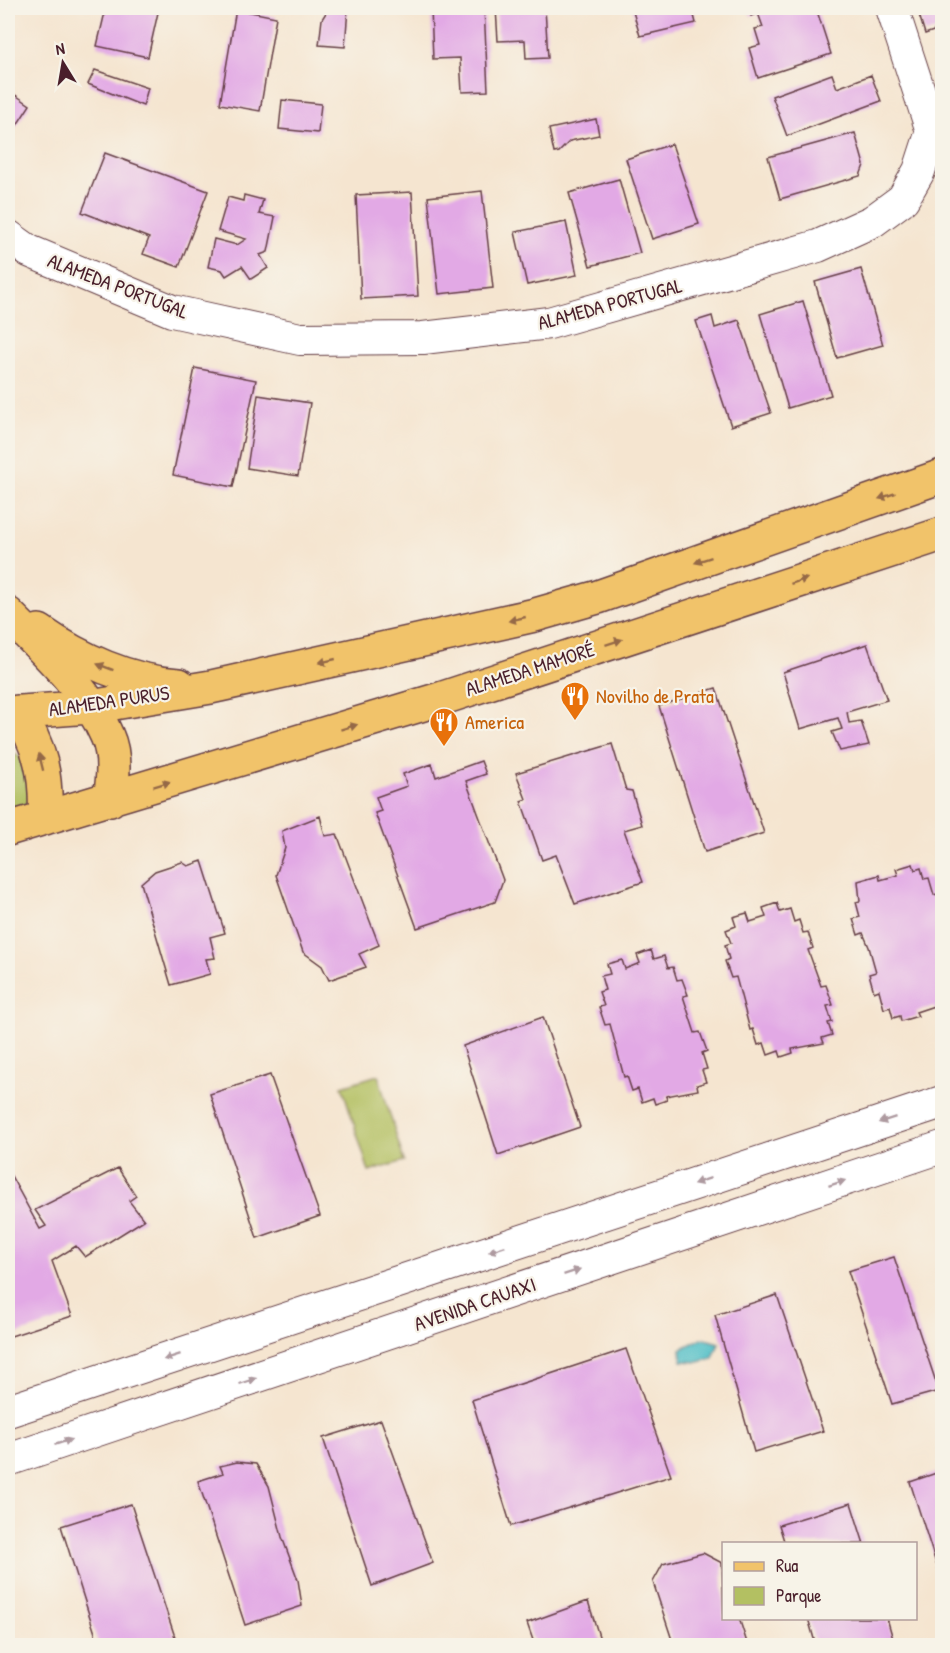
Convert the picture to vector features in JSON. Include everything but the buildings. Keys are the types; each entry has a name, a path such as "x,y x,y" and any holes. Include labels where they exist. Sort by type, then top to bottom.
{"main road":[{"path":"8,611 55,642 103,667 161,684 211,687 535,615 577,603 942,476"},
{"name":"ALAMEDA MAMORÉ","path":"45,818 440,699 942,534"},
{"path":"8,611 90,707 107,736 112,757 110,800"},
{"name":"ALAMEDA PURUS","path":"12,713 90,707 211,687"},
{"path":"8,829 45,818 46,789 41,760 32,733 12,713"}],"street":[{"name":"ALAMEDA PORTUGAL","path":"8,236 29,251 172,311 300,339 423,338 549,323 818,246 873,221 903,199 919,171 932,131 892,8"},
{"path":"8,1411 942,1102"},
{"name":"AVENIDA CAUAXI","path":"8,1460 301,1364 942,1147"},
{"path":"767,1159 778,1173 782,1201"},
{"path":"301,1364 307,1343 306,1323 310,1312"},
{"path":"274,1324 284,1346 301,1364"}],"green space":[{"path":"8,751 28,761 33,795 22,808 8,814"},
{"path":"378,1075 404,1161 369,1172 342,1086"}],"water":[{"path":"702,1338 719,1343 713,1358 699,1362 682,1361 681,1349"}],"place":[{"name":"Novilho de Prata","path":"575,722"},
{"name":"America","path":"444,748"}]}
